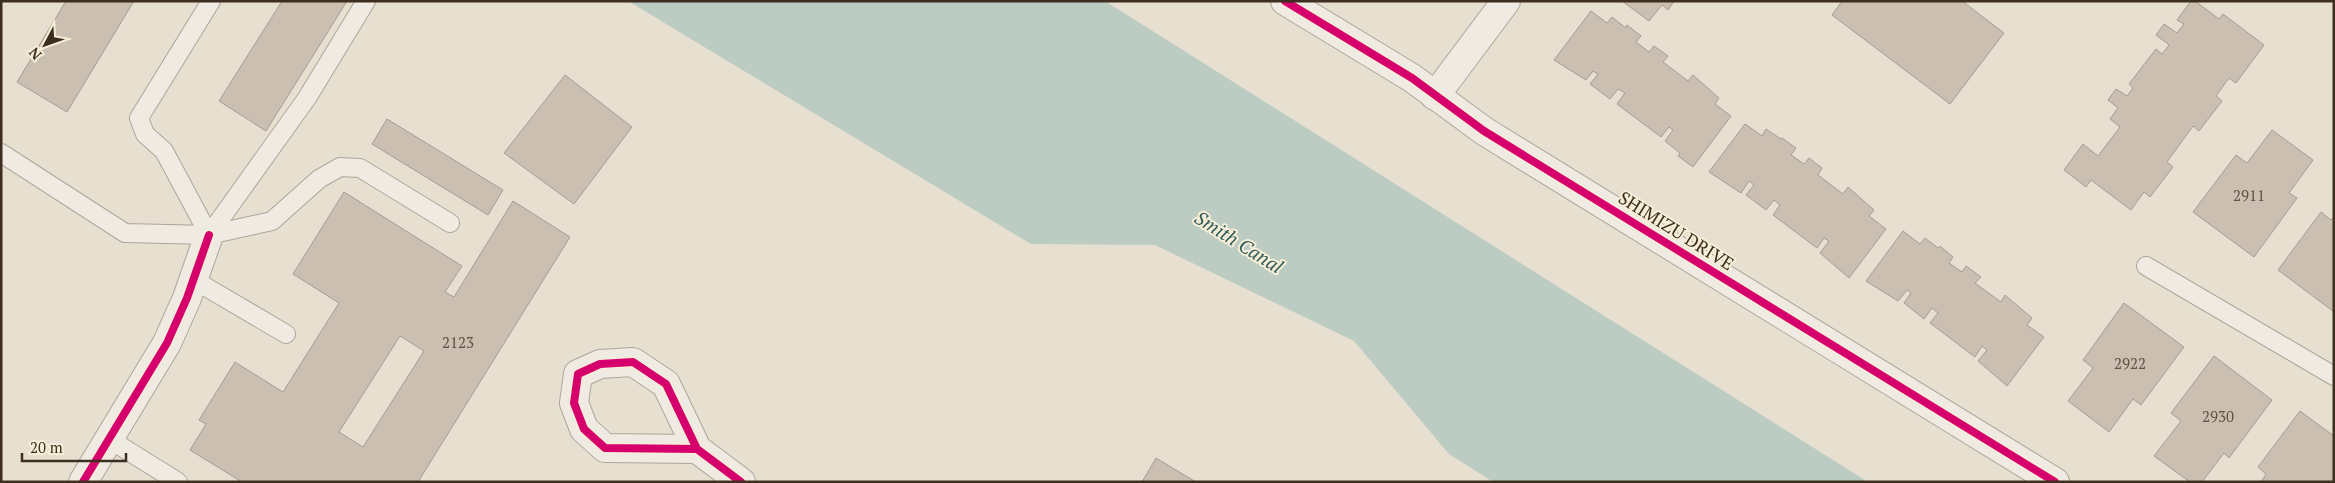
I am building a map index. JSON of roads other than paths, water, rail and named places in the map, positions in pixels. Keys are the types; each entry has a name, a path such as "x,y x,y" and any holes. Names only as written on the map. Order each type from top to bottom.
{"street":[{"name":"SHIMIZU DRIVE","path":"1285,1 1412,78 1484,131 2055,482"},
{"path":"1436,96 1506,1"},
{"path":"83,482 167,343 194,280 209,235"},
{"path":"697,449 605,448 584,429 574,403 578,374 600,364 633,362 666,384 697,449 740,482"}],"lane":[{"path":"209,235 164,151 145,134 138,118 211,1"},
{"path":"209,235 307,98 366,1"},
{"path":"1,153 125,233 209,235 272,221 319,180 340,167 360,168 450,223"},
{"path":"2146,266 2334,376"},
{"path":"194,280 286,334"},
{"path":"108,439 178,482"}],"water":[{"name":"Smith Canal","path":"628,1 1105,1 1868,482 1493,482 1449,454 1354,341 1155,245 1031,244"}]}
